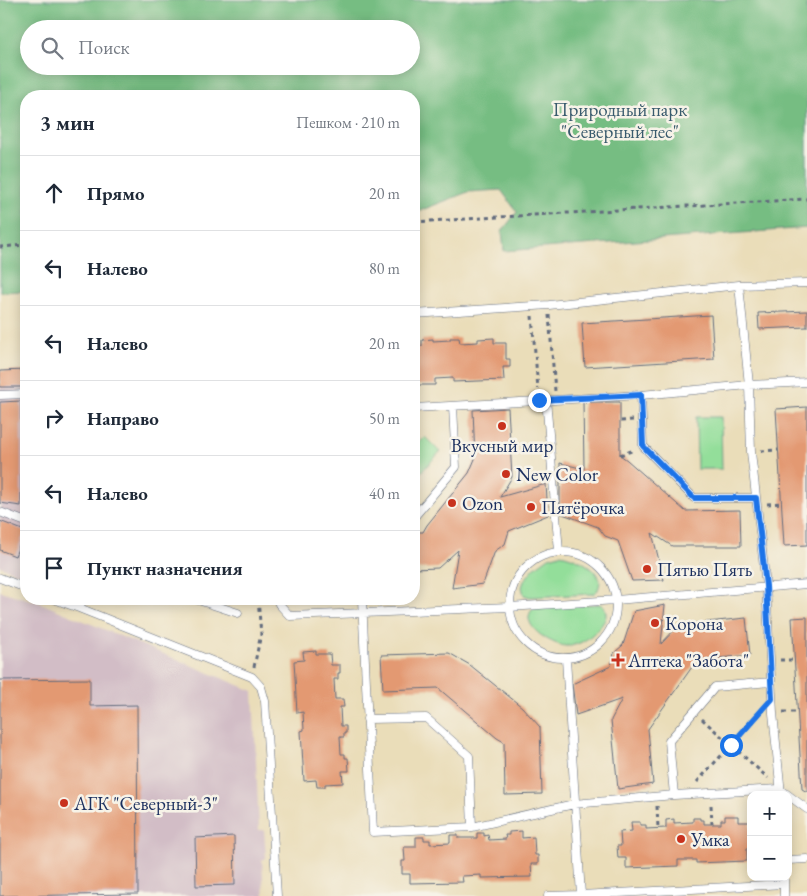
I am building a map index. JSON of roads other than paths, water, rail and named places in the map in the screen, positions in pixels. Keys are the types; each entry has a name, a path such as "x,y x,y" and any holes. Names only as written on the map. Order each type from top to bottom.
{"lane":[{"path":"420,314 549,305 739,285 807,283"},
{"path":"739,285 749,385 751,452 766,586 772,699 780,791"},
{"path":"420,408 641,395 749,385 807,382"},
{"path":"0,394 20,394"},
{"path":"641,395 643,446 694,498 756,498"},
{"path":"542,400 559,551"},
{"path":"420,509 456,467 453,406"},
{"path":"0,512 20,520"},
{"path":"559,551 575,553 591,559 603,570 612,584 616,600 615,617 609,633 598,646 583,655 566,659 549,657 533,650 520,639 512,624 509,607 511,590 518,576 528,563 543,555 559,551"},
{"path":"0,578 20,586"},
{"path":"280,605 290,616 509,607 807,584"},
{"path":"71,605 252,677 261,687 265,701 277,896"},
{"path":"213,605 238,613"},
{"path":"362,605 373,832 472,827 574,804 674,795 747,792"},
{"path":"566,659 580,895"},
{"path":"674,795 669,741 715,687 771,682"},
{"path":"368,719 426,718 469,756 472,827"},
{"path":"792,798 807,809"},
{"path":"792,860 807,860"},
{"path":"548,896 770,881"},
{"path":"784,881 784,896"}],"place":[{"name":"Вкусный мир","path":"502,426"},
{"name":"New Color","path":"506,474"},
{"name":"Ozon","path":"452,503"},
{"name":"Пятёрочка","path":"531,507"},
{"name":"Пятью Пять","path":"647,569"},
{"name":"Корона","path":"655,623"},
{"name":"Аптека \"Забота\"","path":"618,660"},
{"name":"АГК \"Северный-3\"","path":"64,803"},
{"name":"Умка","path":"681,839"}],"park label":[{"name":"Природный парк \"Северный лес\"","path":"620,120"}]}
